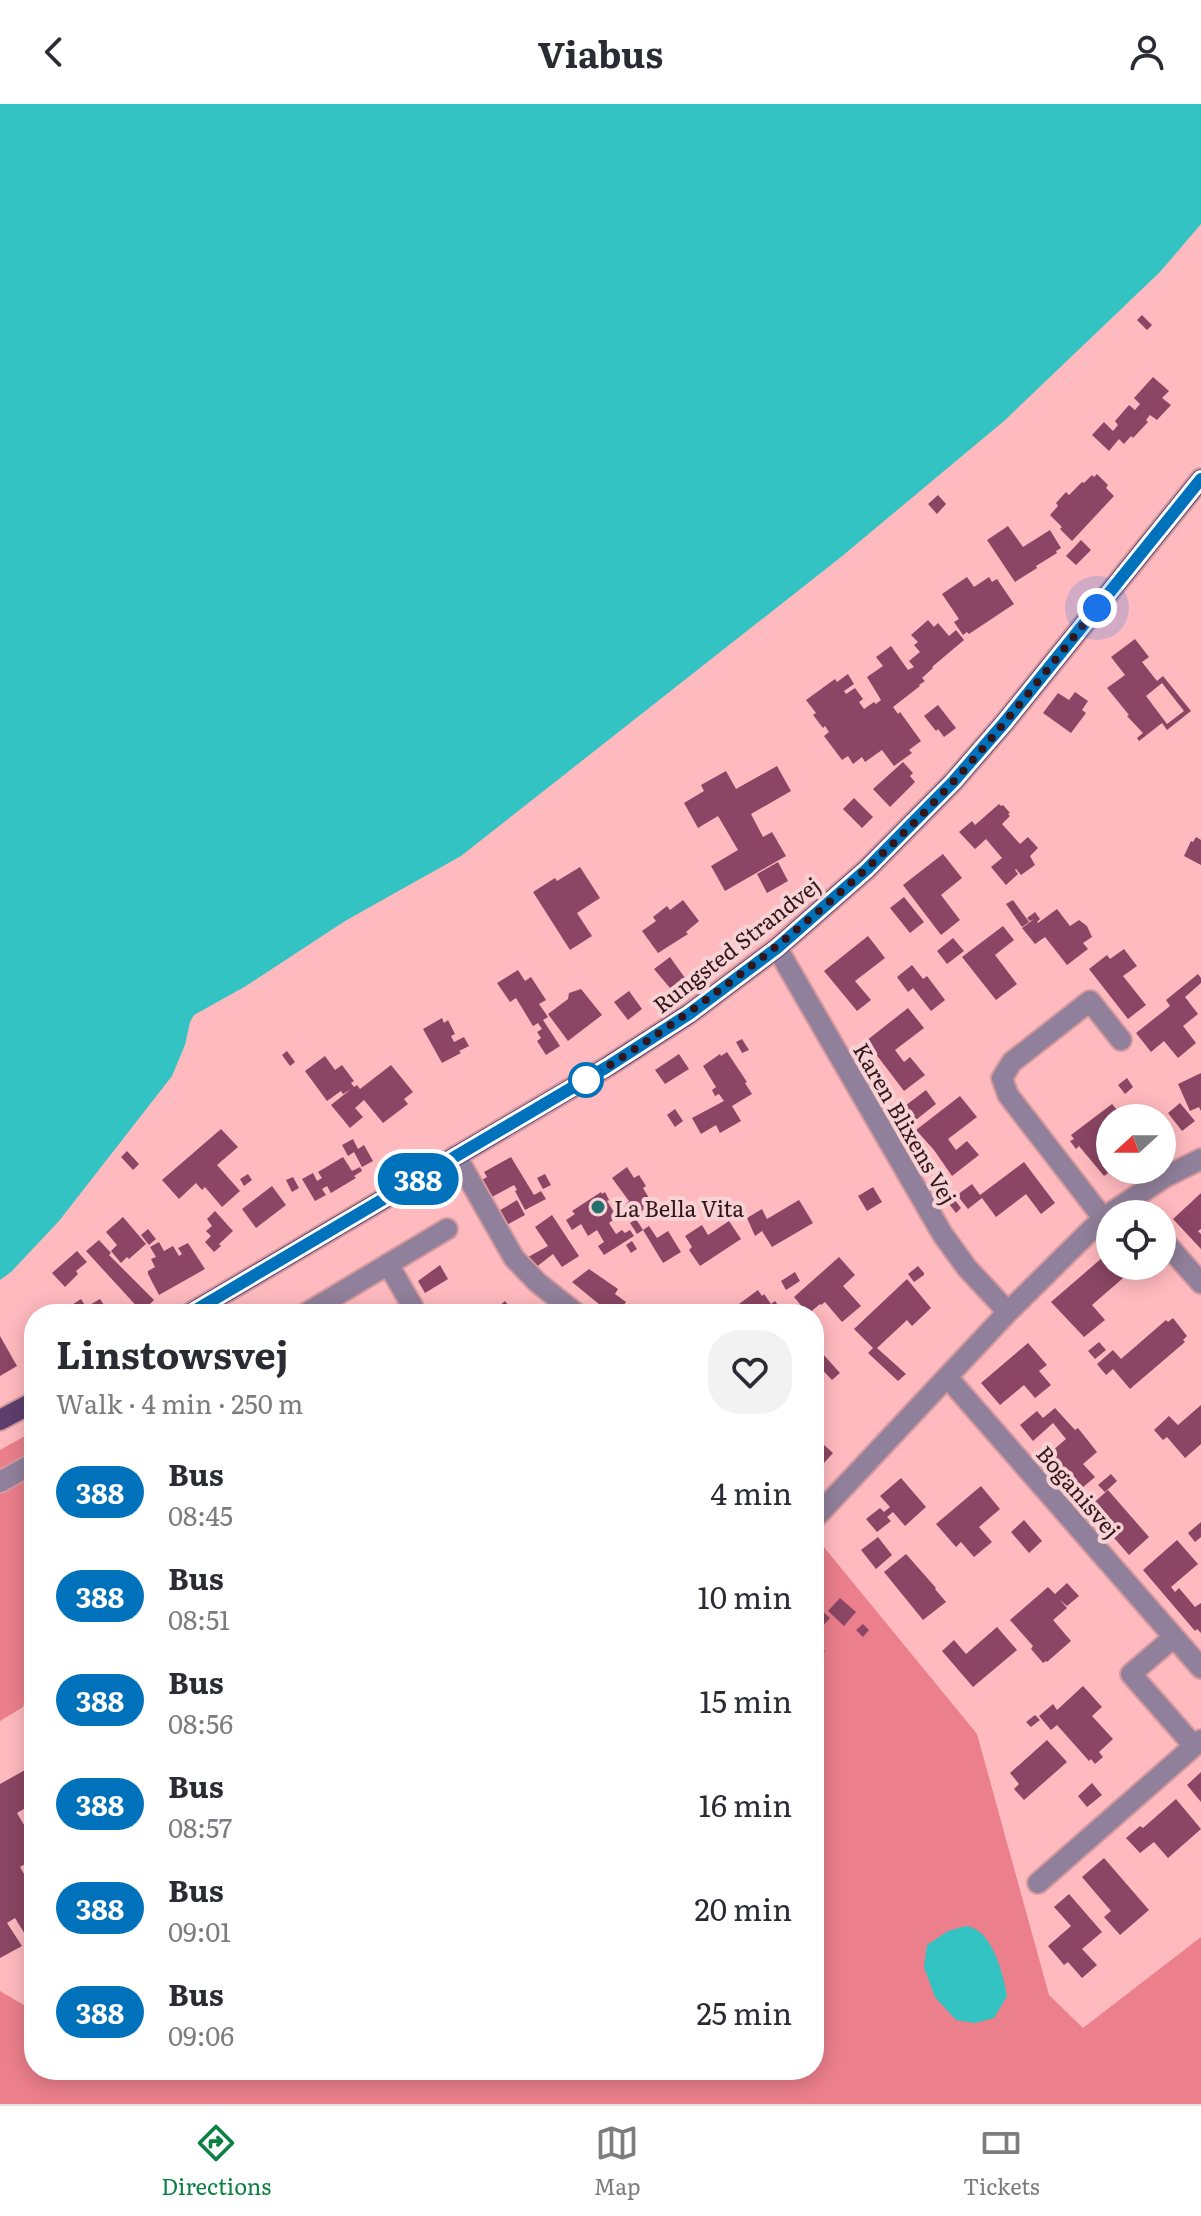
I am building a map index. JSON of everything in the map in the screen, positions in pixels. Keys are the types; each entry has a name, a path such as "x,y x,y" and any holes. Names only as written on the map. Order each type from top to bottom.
{"main road":[{"name":"Rungsted Strandvej","path":"206,1304 607,1067 689,1014 777,948 867,869 953,782 1201,479"},
{"path":"0,1420 24,1407"}],"street":[{"name":"Karen Blixens Vej","path":"777,948 943,1235 967,1268 1008,1312"},
{"path":"1096,1209 1008,1095 1002,1078 1012,1062 1090,1001 1121,1040"},
{"path":"456,1156 514,1258 564,1304"},
{"path":"1141,1200 1165,1177 1201,1159"},
{"path":"824,1508 1008,1312 1096,1225"},
{"path":"322,1304 447,1229"},
{"path":"1176,1255 1201,1283"},
{"path":"388,1264 407,1304"},
{"name":"Boganisvej","path":"948,1378 1201,1668"},
{"path":"0,1482 24,1469"},
{"path":"1038,1883 1197,1743 1131,1674 1174,1637"}],"shaded area":[{"path":"24,1437 24,1461 0,1474 0,1450"},
{"path":"24,1478 24,1703 23,1707 0,1721 0,1491"},
{"path":"824,1547 977,1734 1049,1995 1083,2028 1201,1937 1201,2104 0,2104 0,1991 24,2005 24,2080 824,2080"}],"water":[{"path":"0,104 1201,104 1201,224 1160,272 1004,421 841,557 461,856 345,921 246,986 194,1015 172,1076 59,1221 0,1280"},
{"path":"966,1926 975,1929 989,1943 1003,1976 1007,1996 994,2018 975,2023 956,2020 935,1997 924,1967 927,1945 948,1931"}],"building":[{"path":"1142,315 1152,325 1147,330 1137,320"},
{"path":"1153,377 1169,391 1162,398 1171,405 1157,420 1150,415 1146,420 1148,422 1133,438 1131,436 1124,444 1119,439 1109,451 1092,435 1104,422 1113,431 1118,425 1115,421 1129,405 1135,410 1140,404 1134,398"},
{"path":"1097,474 1114,496 1072,541 1050,515 1066,492 1069,495 1082,482"},
{"path":"938,495 946,504 937,514 928,504"},
{"path":"1008,526 1023,547 1050,530 1061,548 1015,582 987,540"},
{"path":"1081,540 1091,550 1076,565 1066,556"},
{"path":"967,577 974,587 989,577 992,582 997,579 1014,604 963,635 954,622 959,619 942,594"},
{"path":"928,620 934,627 938,623 949,636 956,630 964,640 932,667 922,678 925,681 920,686 893,707 921,741 909,750 912,753 894,766 882,750 865,762 862,757 853,764 848,756 842,760 824,736 829,732 813,715 816,713 806,700 835,679 837,682 848,674 854,684 844,691 846,694 855,688 863,699 859,702 864,709 874,702 876,704 881,700 867,677 883,666 876,657 891,646 908,670 914,667 909,661 920,652 914,645 918,642 911,635"},
{"path":"1135,639 1149,657 1142,662 1157,681 1163,676 1191,711 1167,730 1162,723 1139,741 1137,738 1143,733 1107,688 1125,675 1111,657","holes":["1162,683 1184,711 1167,724 1146,696"]},
{"path":"1075,692 1088,701 1082,710 1086,713 1071,733 1043,713 1058,693 1069,700"},
{"path":"938,705 956,728 944,737 924,716"},
{"path":"903,762 913,773 910,776 915,782 890,807 873,789"},
{"path":"777,766 791,791 751,814 763,837 772,832 786,856 725,891 711,866 738,850 718,816 698,828 684,803 704,791 701,785 726,771 736,789"},
{"path":"854,798 873,817 862,828 843,809"},
{"path":"999,804 1010,813 1002,824 1020,844 1028,837 1038,848 1030,856 1035,865 1021,875 1016,869 1018,874 1006,885 991,867 1002,858 986,839 975,849 959,832 972,821 975,825"},
{"path":"1196,837 1201,840 1201,865 1184,856"},
{"path":"943,854 962,878 941,895 960,920 941,935 903,885"},
{"path":"778,862 788,881 767,893 757,874"},
{"path":"580,867 600,898 577,913 592,936 570,950 533,892"},
{"path":"904,897 924,922 910,933 890,908"},
{"path":"683,900 699,921 686,932 688,934 658,953 642,931 656,921 653,917 667,906 670,910"},
{"path":"1013,900 1029,922 1022,927 1006,904"},
{"path":"1057,909 1070,926 1079,920 1087,926 1092,937 1083,943 1088,949 1067,965 1045,937 1035,944 1022,928 1034,919 1030,921 1027,918 1035,912 1040,919 1038,923"},
{"path":"1003,926 1014,940 995,955 1017,984 996,1000 962,957"},
{"path":"868,936 885,958 855,981 871,1000 857,1011 824,971"},
{"path":"953,938 964,951 947,964 937,951"},
{"path":"1124,949 1137,966 1123,976 1146,1005 1128,1019 1089,969 1107,955 1110,959"},
{"path":"670,957 685,978 670,988 654,969"},
{"path":"912,965 923,979 927,976 945,1000 931,1011 913,988 908,992 897,977"},
{"path":"518,970 525,981 531,977 546,1000 539,1004 548,1017 543,1020 560,1046 546,1055 537,1041 541,1038 537,1032 542,1029 538,1023 533,1026 516,998 510,1002 497,983"},
{"path":"1198,974 1201,983 1185,997 1198,1014 1183,1026 1196,1043 1178,1058 1164,1041 1151,1052 1136,1033 1170,1006 1166,1000"},
{"path":"581,989 602,1015 568,1041 548,1014 568,999 569,993"},
{"path":"629,991 642,1009 628,1020 614,1002"},
{"path":"908,1008 924,1028 895,1050 904,1062 910,1057 925,1075 904,1091 866,1041"},
{"path":"442,1018 444,1023 448,1020 455,1034 451,1036 454,1042 464,1037 469,1046 442,1063 423,1029"},
{"path":"742,1039 749,1050 742,1053 736,1042"},
{"path":"287,1051 295,1062 290,1066 282,1055"},
{"path":"727,1052 752,1094 732,1106 741,1121 720,1133 716,1125 701,1134 692,1118 724,1101 719,1094 715,1096 712,1090 716,1087 703,1066"},
{"path":"679,1054 689,1069 665,1084 655,1070"},
{"path":"325,1056 335,1070 342,1065 354,1081 351,1083 354,1087 357,1085 360,1089 391,1065 413,1092 404,1099 408,1104 383,1123 364,1100 355,1108 363,1117 350,1128 331,1105 351,1089 343,1094 341,1091 327,1101 305,1071"},
{"path":"1201,1073 1201,1111 1199,1107 1190,1111 1178,1084"},
{"path":"1127,1078 1133,1087 1125,1094 1118,1085"},
{"path":"926,1090 936,1104 912,1123 901,1109"},
{"path":"960,1096 977,1117 948,1139 956,1150 967,1141 979,1155 952,1176 916,1130"},
{"path":"1180,1103 1195,1121 1182,1131 1176,1123 1176,1106"},
{"path":"675,1109 683,1121 675,1127 667,1115"},
{"path":"1096,1116 1096,1166 1079,1146 1076,1149 1070,1141 1074,1139 1071,1135"},
{"path":"221,1129 238,1147 217,1165 240,1191 222,1207 205,1187 202,1190 196,1183 179,1199 162,1180"},
{"path":"353,1139 358,1149 364,1145 373,1161 362,1167 354,1152 348,1156 342,1145"},
{"path":"127,1151 139,1164 133,1170 121,1157"},
{"path":"343,1157 352,1171 360,1167 362,1171 331,1193 327,1186 322,1189 326,1195 315,1201 302,1179 313,1173 317,1181 322,1178 318,1172"},
{"path":"511,1157 534,1195 541,1191 546,1199 525,1210 514,1185 490,1198 480,1181 487,1177 484,1172"},
{"path":"1024,1162 1055,1203 1041,1214 1026,1194 996,1217 982,1198 968,1209 957,1195 972,1184 980,1195"},
{"path":"627,1167 634,1178 639,1175 652,1203 634,1217 625,1219 621,1213 628,1208 626,1204 629,1201 612,1178"},
{"path":"248,1174 252,1180 244,1186 240,1179"},
{"path":"545,1174 551,1185 543,1189 537,1178"},
{"path":"293,1177 299,1188 292,1192 286,1180"},
{"path":"272,1186 286,1205 256,1228 242,1209"},
{"path":"873,1187 882,1202 867,1211 858,1196"},
{"path":"605,1192 617,1217 609,1223 616,1234 630,1230 634,1236 604,1255 598,1246 604,1242 597,1230 588,1236 581,1224 572,1230 566,1220 575,1214 572,1211"},
{"path":"1201,1193 1201,1229 1198,1231 1201,1234 1201,1249 1176,1222 1176,1216"},
{"path":"954,1199 961,1208 956,1213 949,1204"},
{"path":"517,1200 525,1215 505,1226 497,1212"},
{"path":"799,1200 813,1223 772,1247 762,1231 755,1236 747,1218 762,1209 767,1219"},
{"path":"215,1211 233,1231 214,1252 205,1242 211,1236 206,1231 212,1226 207,1219"},
{"path":"552,1215 579,1256 562,1267 553,1254 535,1268 528,1257 548,1246 535,1227"},
{"path":"123,1217 146,1244 121,1263 111,1251 117,1245 106,1232"},
{"path":"636,1219 643,1230 637,1234 630,1223"},
{"path":"729,1221 741,1239 700,1266 689,1250 692,1247 685,1236 702,1225 708,1235"},
{"path":"649,1226 657,1238 668,1231 681,1252 663,1263 643,1230"},
{"path":"148,1229 156,1239 149,1245 141,1235"},
{"path":"99,1240 111,1253 109,1255 154,1300 150,1304 135,1304 86,1251"},
{"path":"632,1241 637,1249 631,1253 626,1245"},
{"path":"159,1242 164,1251 173,1246 179,1256 182,1254 178,1248 188,1243 205,1269 159,1295 148,1271 155,1267 151,1259 156,1257 150,1247"},
{"path":"77,1251 87,1262 65,1287 52,1273"},
{"path":"839,1257 855,1275 843,1286 861,1306 842,1322 825,1302 800,1304 794,1297"},
{"path":"1096,1263 1096,1280 1121,1280 1092,1305 1105,1320 1084,1337 1051,1302"},
{"path":"440,1265 448,1279 425,1293 418,1281"},
{"path":"918,1266 924,1275 914,1282 908,1274"},
{"path":"589,1269 618,1289 615,1294 626,1302 599,1304 572,1282"},
{"path":"795,1272 800,1281 786,1290 781,1281"},
{"path":"907,1279 931,1308 912,1326 907,1320 877,1348 906,1374 898,1381 868,1353 873,1348 854,1329"},
{"path":"758,1290 771,1304 739,1304"},
{"path":"1173,1318 1187,1336 1183,1340 1185,1342 1130,1389 1113,1369 1106,1375 1097,1364 1113,1350 1121,1359 1166,1320 1168,1322"},
{"path":"0,1336 17,1366 0,1376"},
{"path":"1099,1342 1106,1350 1095,1359 1088,1351"},
{"path":"1028,1343 1047,1365 1039,1371 1051,1385 1035,1398 1024,1385 1000,1405 981,1383"},
{"path":"824,1355 840,1373 832,1380 824,1372"},
{"path":"1201,1405 1201,1444 1185,1458 1167,1437 1163,1440 1154,1430 1169,1416 1178,1425"},
{"path":"1055,1408 1075,1430 1078,1428 1097,1452 1083,1464 1095,1477 1076,1493 1045,1457 1066,1439 1053,1423 1033,1441 1020,1425 1037,1411 1043,1418"},
{"path":"824,1445 833,1453 824,1463"},
{"path":"1111,1474 1117,1481 1105,1492 1098,1485"},
{"path":"901,1478 926,1507 905,1526 893,1512 887,1517 891,1521 877,1532 866,1519 880,1508 884,1512 890,1507 880,1496"},
{"path":"981,1486 1000,1509 979,1527 992,1542 974,1557 961,1542 956,1547 936,1524"},
{"path":"1108,1490 1149,1537 1129,1555 1088,1508"},
{"path":"1024,1520 1042,1541 1029,1553 1011,1532"},
{"path":"1201,1522 1201,1537 1195,1542 1188,1533"},
{"path":"878,1537 892,1555 876,1569 861,1550"},
{"path":"1177,1540 1198,1564 1171,1587 1175,1592 1179,1588 1195,1607 1201,1603 1201,1633 1197,1629 1195,1631 1143,1570"},
{"path":"906,1554 946,1602 923,1620 884,1572"},
{"path":"1067,1583 1079,1596 1067,1606 1060,1600 1067,1608 1053,1620 1071,1641 1043,1663 1031,1649 1033,1646 1010,1620 1048,1587 1055,1594"},
{"path":"840,1598 856,1612 844,1626 828,1611"},
{"path":"863,1624 869,1630 863,1637 856,1630"},
{"path":"997,1627 1017,1650 973,1687 942,1651 954,1640 966,1654"},
{"path":"1083,1686 1102,1707 1092,1716 1113,1739 1099,1752 1103,1757 1095,1764 1057,1725 1051,1730 1039,1716 1053,1704 1057,1710"},
{"path":"1035,1715 1040,1720 1031,1727 1026,1722"},
{"path":"1047,1740 1067,1762 1024,1800 1014,1789 1019,1784 1010,1773"},
{"path":"24,1771 24,1809 17,1813 24,1825 24,1865 20,1867 24,1874 24,1933 15,1918 7,1923 22,1946 0,1958 0,1784"},
{"path":"1201,1772 1201,1802 1187,1785"},
{"path":"1092,1783 1102,1795 1087,1807 1078,1796"},
{"path":"1176,1799 1201,1829 1168,1858 1154,1842 1140,1853 1126,1838 1140,1826 1143,1828"},
{"path":"1104,1858 1149,1910 1120,1935 1104,1917 1111,1911 1082,1877"},
{"path":"1069,1894 1102,1932 1082,1949 1097,1965 1082,1978 1068,1962 1064,1965 1048,1946 1071,1926 1054,1907"}],"bus line":[{"name":"388","path":"206,1304 607,1067 689,1014 777,948 867,869 953,782 1201,479"}],"place":[{"name":"La Bella Vita","path":"598,1207"}],"route":[{"path":"586,1080 689,1014 777,948 867,869 953,782 1097,608"}]}
